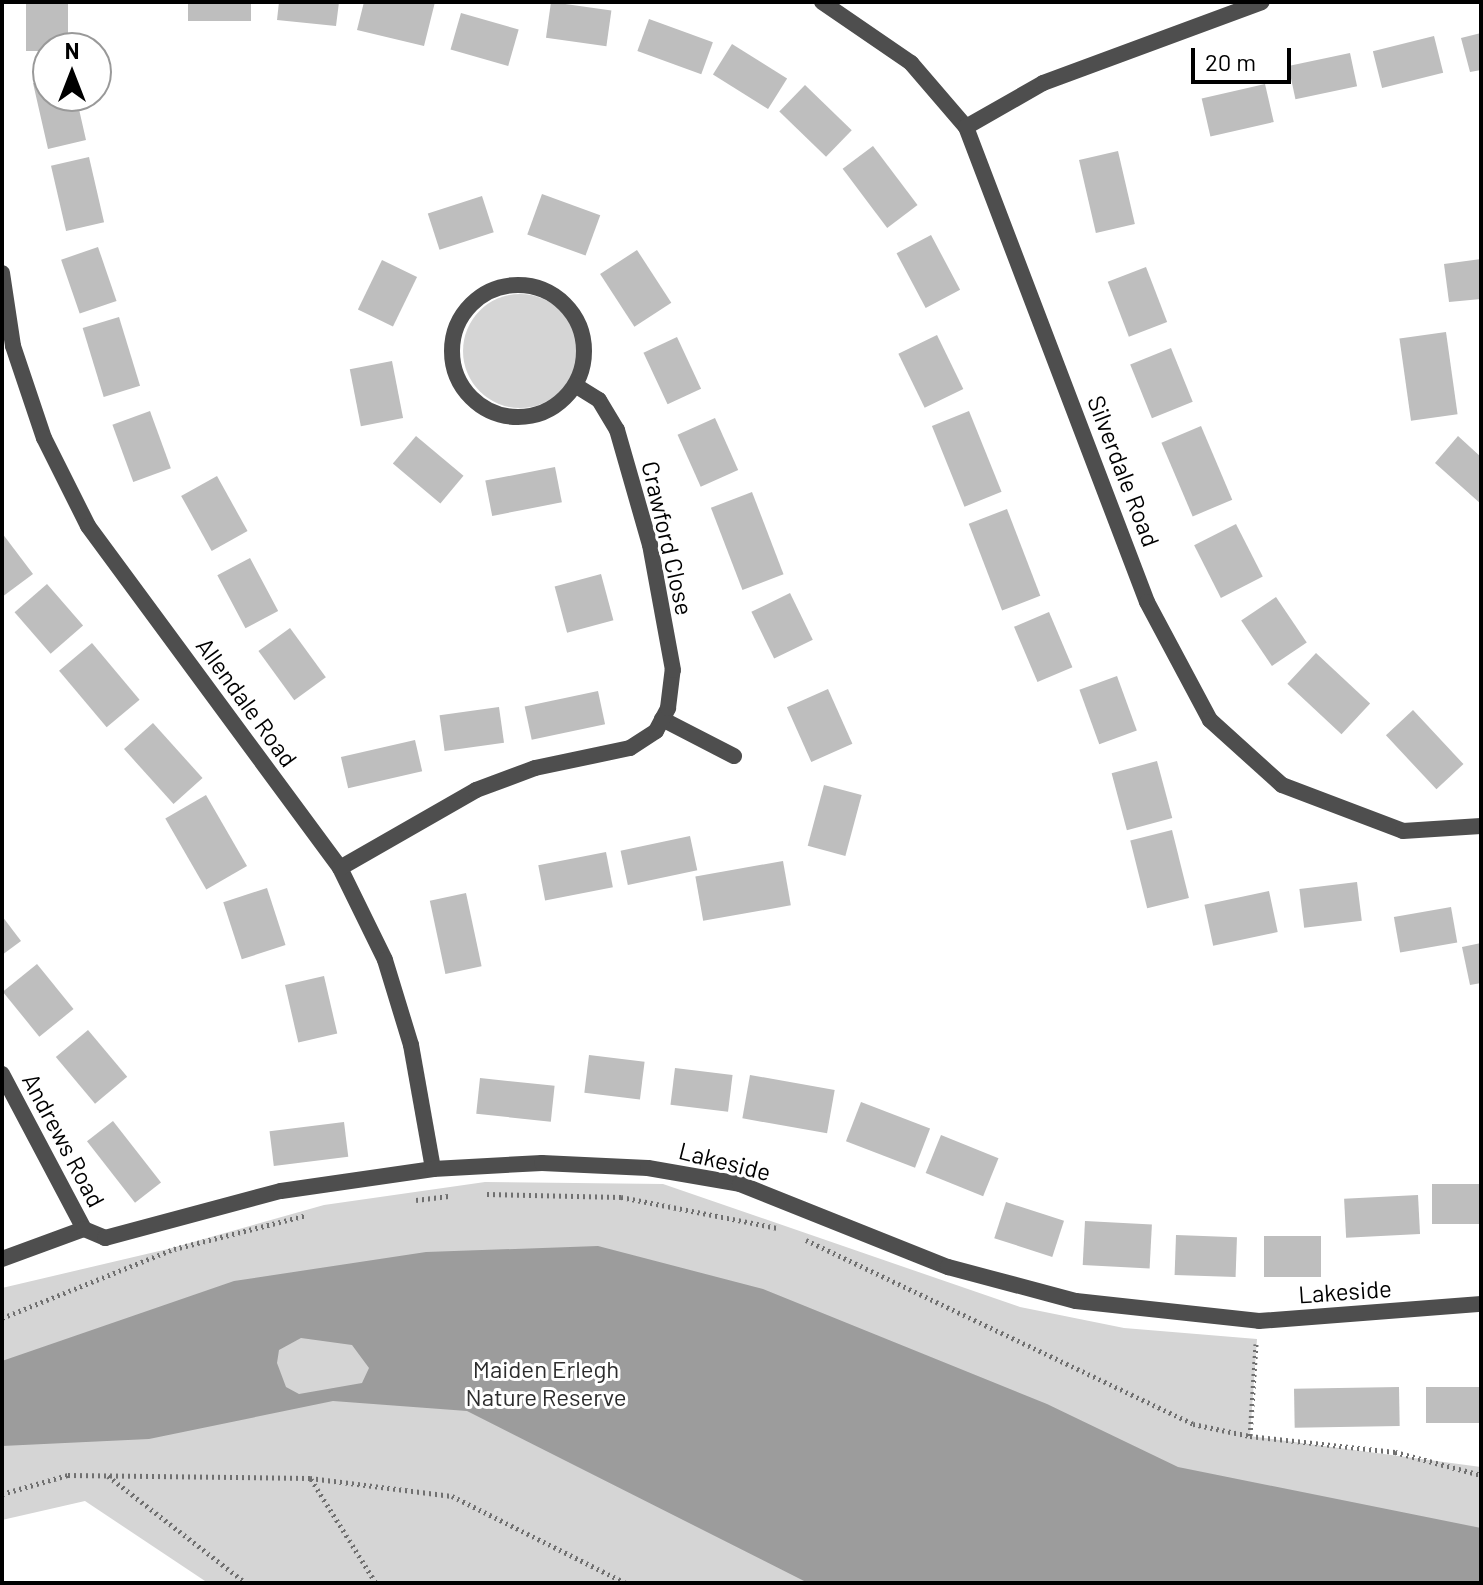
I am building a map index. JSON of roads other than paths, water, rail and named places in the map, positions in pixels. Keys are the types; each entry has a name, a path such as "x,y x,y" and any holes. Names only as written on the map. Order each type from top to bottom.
{"street":[{"name":"Silverdale Road","path":"822,2 911,63 966,127 1147,602 1210,720 1282,785 1403,831 1481,826"},
{"path":"966,127 1043,83 1262,2"},
{"name":"Allendale Road","path":"2,273 13,346 44,438 88,526 340,868 385,960 411,1045 433,1169"},
{"path":"530,286 550,293 578,324 584,344 575,385 542,413 498,415 462,387 452,355 458,322 471,303 499,289 530,286"},
{"name":"Crawford Close","path":"575,385 599,400 617,430 650,545 673,670 662,719"},
{"path":"340,868 476,790 535,768 630,748 656,731 662,719 734,756"},
{"name":"Andrews Road","path":"2,1074 84,1229"},
{"name":"Lakeside","path":"2,1259 84,1229 105,1238 281,1191 433,1169 542,1163 648,1168 740,1184 976,1274 1076,1301 1259,1321 1481,1304"}],"park label":[{"name":"Maiden Erlegh Nature Reserve","path":"546,1383"}]}
